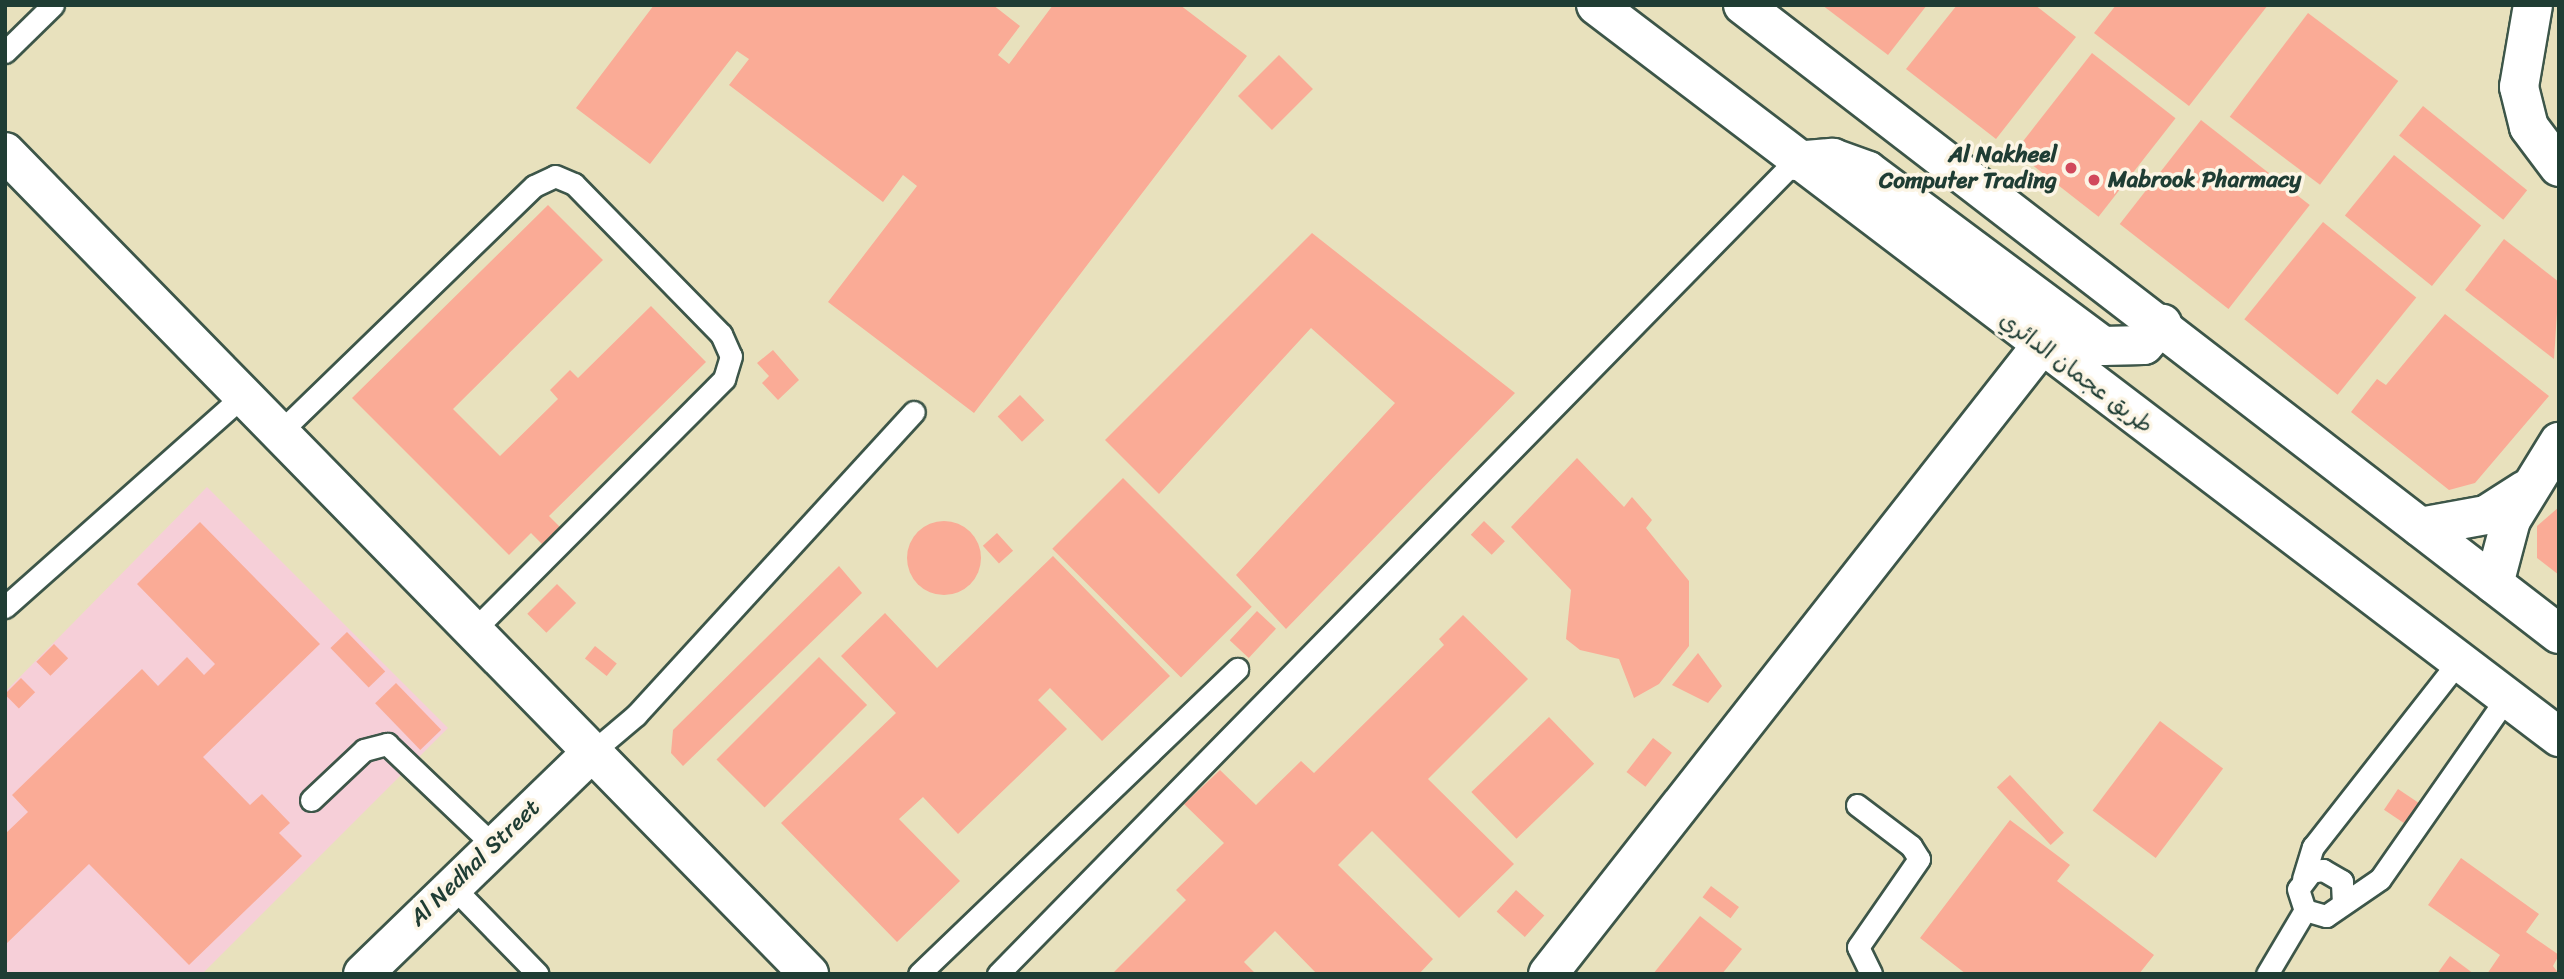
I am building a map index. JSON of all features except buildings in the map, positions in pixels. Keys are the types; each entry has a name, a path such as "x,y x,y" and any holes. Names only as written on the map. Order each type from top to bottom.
{"street":[{"name":"طريق عجمان الدائري","path":"1596,5 1795,161 2559,737"},
{"path":"1743,5 2162,324 2559,634"},
{"path":"2533,5 2519,87 2529,127 2559,167"},
{"path":"5,152 590,754 809,974"},
{"path":"1795,161 1833,158 1868,171 2103,346 2144,345 2162,324"},
{"path":"1548,974 2040,346"},
{"path":"2494,584 2525,490 2559,442"},
{"path":"2420,527 2486,515 2525,490"},
{"name":"Al Nedhal Street","path":"363,974 492,844 590,754"}],"lane":[{"path":"5,52 53,5"},
{"path":"998,974 1795,161"},
{"path":"279,433 544,180 555,176 574,184 692,304 729,344 724,379 473,631"},
{"path":"5,607 243,396"},
{"path":"590,754 636,715 914,412"},
{"path":"2267,974 2305,910 2298,890 2314,847 2459,661"},
{"path":"919,974 1237,669"},
{"path":"2305,910 2326,916 2390,868 2507,697"},
{"path":"311,800 364,750 387,744 492,844"},
{"path":"1857,805 1911,846 1919,859 1858,947 1871,974"},
{"path":"2303,879 2311,872 2333,873 2342,881 2343,903"},
{"path":"451,886 538,974"}],"shaded area":[{"path":"207,487 448,728 202,974 5,974 5,692"}],"place":[{"name":"Al Nakheel Computer Trading","path":"2071,168"},
{"name":"Mabrook Pharmacy","path":"2094,180"}]}
